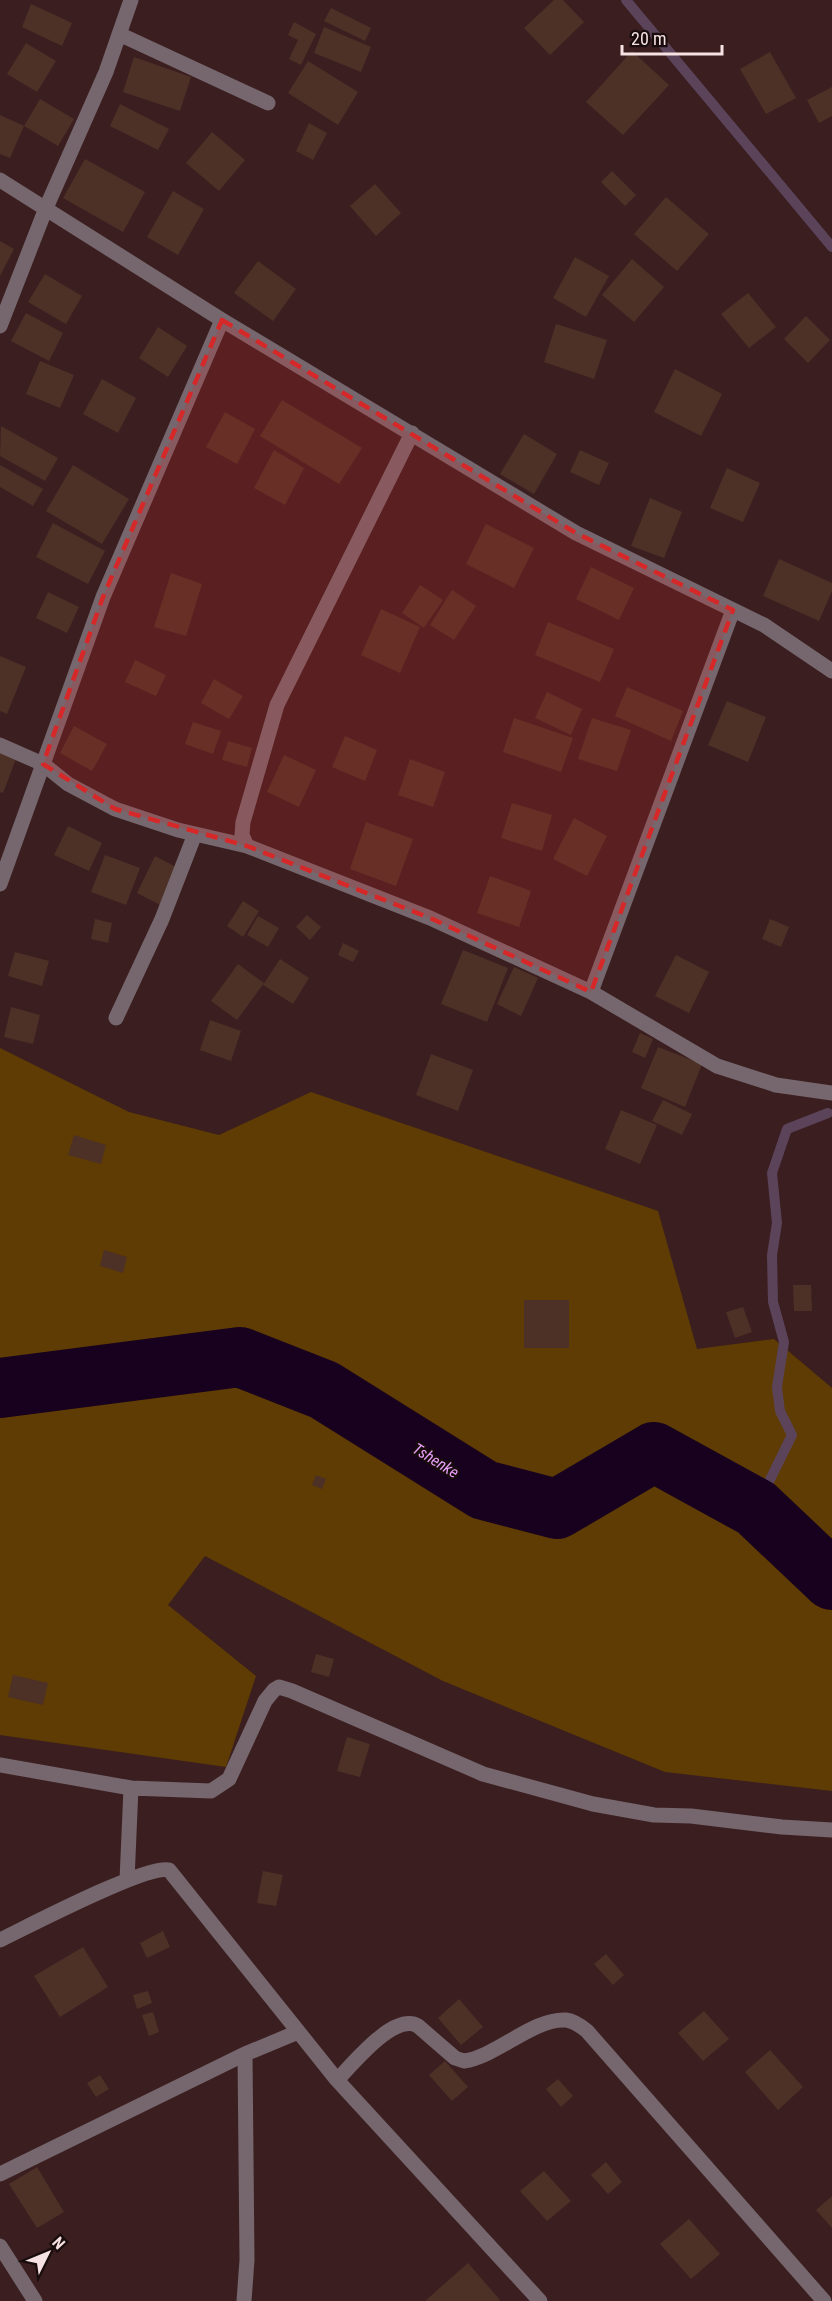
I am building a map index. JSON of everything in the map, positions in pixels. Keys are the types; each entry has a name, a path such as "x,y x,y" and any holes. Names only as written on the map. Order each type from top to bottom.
{"street":[{"path":"0,326 46,208 106,72 131,0"},
{"path":"119,34 268,103"},
{"path":"0,180 222,320 576,532 764,625 832,671"},
{"path":"0,884 104,597 222,320"},
{"path":"248,846 242,835 243,822 277,705 412,433"},
{"path":"591,992 733,610"},
{"path":"0,745 43,764 68,784 115,809 195,834 248,846 430,918 591,992 717,1066 776,1085 832,1094"},
{"path":"116,1018 162,919 195,834"},
{"path":"0,1765 131,1788 211,1791 229,1779 265,1701 279,1687 292,1690 483,1774 593,1804 654,1815 691,1816 782,1827 832,1830"},
{"path":"127,1880 131,1788"},
{"path":"0,1940 127,1880 163,1868 169,1870 337,2080 540,2301"},
{"path":"337,2080 378,2039 402,2023 413,2023 418,2026 455,2058 464,2061 551,2021 568,2020 577,2024 587,2031 824,2301"},
{"path":"0,2174 245,2054 298,2032"},
{"path":"244,2301 247,2260 245,2054"},
{"path":"0,2246 35,2301"}],"highlighted area":[{"path":"222,320 576,533 733,610 591,992 430,918 247,846 115,809 43,764 103,597"}],"shaded area":[{"path":"0,1048 129,1112 219,1135 311,1092 658,1211 697,1349 774,1339 832,1388 832,1791 665,1772 443,1681 205,1556 168,1605 256,1676 226,1767 0,1735"}],"building":[{"path":"554,0 563,0 584,22 550,55 524,28"},
{"path":"31,4 72,23 62,46 22,27"},
{"path":"331,8 371,28 365,41 324,21"},
{"path":"294,22 316,34 301,65 289,59 298,40 288,35"},
{"path":"324,27 371,47 361,72 314,53"},
{"path":"26,43 56,61 37,92 7,74"},
{"path":"632,51 669,85 623,135 586,102"},
{"path":"770,52 796,98 766,114 740,69"},
{"path":"134,57 191,77 180,111 123,92"},
{"path":"308,61 358,92 338,125 288,93"},
{"path":"832,87 832,116 819,123 807,100"},
{"path":"40,99 74,119 58,146 24,126"},
{"path":"120,104 169,129 158,150 110,126"},
{"path":"0,115 24,126 10,158 0,154"},
{"path":"309,123 327,133 313,160 296,151"},
{"path":"212,132 245,160 219,191 186,163"},
{"path":"85,159 145,192 123,232 63,198"},
{"path":"612,171 636,195 625,206 601,182"},
{"path":"375,184 401,213 376,236 350,206"},
{"path":"173,191 204,209 178,255 147,237"},
{"path":"666,197 709,234 677,271 634,234"},
{"path":"0,241 14,249 0,276"},
{"path":"575,257 609,276 586,317 553,298"},
{"path":"632,259 664,287 634,322 602,295"},
{"path":"258,261 296,289 273,321 234,293"},
{"path":"45,274 82,296 66,324 28,302"},
{"path":"748,293 776,327 749,348 721,314"},
{"path":"26,313 63,333 49,361 11,341"},
{"path":"806,316 830,340 808,363 784,339"},
{"path":"556,324 607,340 594,379 544,362"},
{"path":"158,327 187,346 168,377 139,358"},
{"path":"40,361 74,375 60,408 26,394"},
{"path":"675,369 722,394 701,436 654,412"},
{"path":"102,379 136,398 118,433 83,414"},
{"path":"282,400 362,448 339,484 260,436"},
{"path":"225,412 255,429 237,464 206,447"},
{"path":"1,426 58,458 45,481 0,456"},
{"path":"524,434 557,454 534,494 500,474"},
{"path":"274,450 304,468 285,505 254,488"},
{"path":"580,450 609,463 599,485 570,472"},
{"path":"0,465 43,489 33,506 0,487"},
{"path":"73,465 129,499 102,544 46,511"},
{"path":"727,468 760,483 743,522 710,508"},
{"path":"650,498 682,512 664,558 631,546"},
{"path":"53,523 105,551 88,584 36,557"},
{"path":"486,524 534,548 514,588 466,564"},
{"path":"779,559 832,583 832,591 819,621 763,596"},
{"path":"591,567 634,588 619,620 576,599"},
{"path":"171,573 202,584 186,636 154,627"},
{"path":"420,585 443,600 424,628 402,613"},
{"path":"452,590 476,606 454,640 430,625"},
{"path":"48,592 79,607 67,633 36,618"},
{"path":"381,609 420,627 400,673 361,655"},
{"path":"548,622 614,649 600,682 535,655"},
{"path":"0,656 26,667 7,714 0,711"},
{"path":"135,660 166,675 156,696 125,682"},
{"path":"214,679 243,696 229,719 201,703"},
{"path":"627,687 683,711 671,741 615,716"},
{"path":"547,692 582,709 571,735 535,718"},
{"path":"727,701 766,717 748,762 708,745"},
{"path":"514,718 573,738 561,772 503,752"},
{"path":"592,718 631,730 617,771 578,759"},
{"path":"193,722 221,731 213,754 185,744"},
{"path":"74,726 107,744 92,771 60,753"},
{"path":"345,736 377,750 365,781 332,767"},
{"path":"228,741 252,748 247,767 222,760"},
{"path":"0,752 16,759 3,793 0,792"},
{"path":"284,755 316,770 299,807 267,792"},
{"path":"410,759 445,772 433,807 398,795"},
{"path":"512,803 552,815 542,851 501,838"},
{"path":"574,818 607,836 587,876 553,859"},
{"path":"366,822 413,839 396,886 350,869"},
{"path":"68,826 102,843 89,871 54,855"},
{"path":"105,855 140,868 126,905 91,892"},
{"path":"155,856 180,869 162,906 137,893"},
{"path":"490,876 531,891 519,927 477,913"},
{"path":"243,901 259,911 243,937 227,926"},
{"path":"307,915 321,927 310,940 296,927"},
{"path":"258,916 279,928 268,947 247,935"},
{"path":"95,919 112,923 108,943 91,939"},
{"path":"770,919 789,927 781,947 762,939"},
{"path":"343,943 359,951 353,962 338,955"},
{"path":"463,950 508,968 487,1022 441,1004"},
{"path":"15,952 49,961 42,986 8,976"},
{"path":"676,955 709,972 689,1013 655,996"},
{"path":"280,959 309,978 293,1004 263,985"},
{"path":"238,964 264,983 237,1020 211,1001"},
{"path":"514,967 538,978 521,1016 497,1004"},
{"path":"11,1007 40,1015 33,1044 4,1037"},
{"path":"210,1020 241,1031 231,1061 200,1050"},
{"path":"640,1033 653,1039 645,1058 632,1052"},
{"path":"658,1047 702,1064 685,1107 641,1088"},
{"path":"431,1054 473,1070 458,1111 416,1095"},
{"path":"663,1100 692,1114 682,1135 652,1121"},
{"path":"621,1110 657,1125 640,1164 605,1149"},
{"path":"74,1135 106,1145 101,1164 68,1155"},
{"path":"104,1250 127,1257 123,1273 100,1266"},
{"path":"793,1285 811,1285 812,1311 794,1311"},
{"path":"524,1300 569,1300 569,1348 524,1348"},
{"path":"743,1307 752,1332 735,1338 726,1312"},
{"path":"316,1475 326,1479 322,1489 312,1485"},
{"path":"316,1654 334,1659 329,1677 311,1672"},
{"path":"13,1675 48,1683 43,1705 8,1697"},
{"path":"347,1737 370,1744 360,1777 337,1771"},
{"path":"263,1871 283,1875 276,1906 257,1903"},
{"path":"163,1931 170,1947 147,1958 140,1943"},
{"path":"83,1947 108,1987 60,2017 34,1976"},
{"path":"606,1954 624,1975 613,1985 594,1964"},
{"path":"148,1991 152,2003 137,2009 133,1995"},
{"path":"459,1999 483,2027 461,2045 438,2018"},
{"path":"704,2011 729,2039 703,2061 678,2033"},
{"path":"153,2012 159,2032 149,2036 142,2015"},
{"path":"770,2050 803,2087 778,2110 745,2072"},
{"path":"445,2061 468,2087 452,2101 429,2075"},
{"path":"100,2075 109,2089 96,2097 87,2083"},
{"path":"558,2079 573,2096 561,2107 546,2089"},
{"path":"606,2162 622,2182 608,2194 591,2175"},
{"path":"37,2167 64,2212 37,2228 9,2184"},
{"path":"544,2171 571,2201 547,2221 520,2191"},
{"path":"832,2196 832,2228 816,2210"},
{"path":"689,2219 720,2254 691,2279 660,2244"},
{"path":"468,2263 499,2301 425,2301"}],"waterway":[{"path":"626,0 832,247"},
{"path":"756,1508 792,1435 780,1411 777,1387 784,1342 773,1302 772,1255 777,1223 772,1173 787,1129 828,1113"},
{"name":"Tshenke","path":"0,1388 240,1357 324,1390 484,1490 557,1509 654,1452 756,1508 832,1580"}]}
